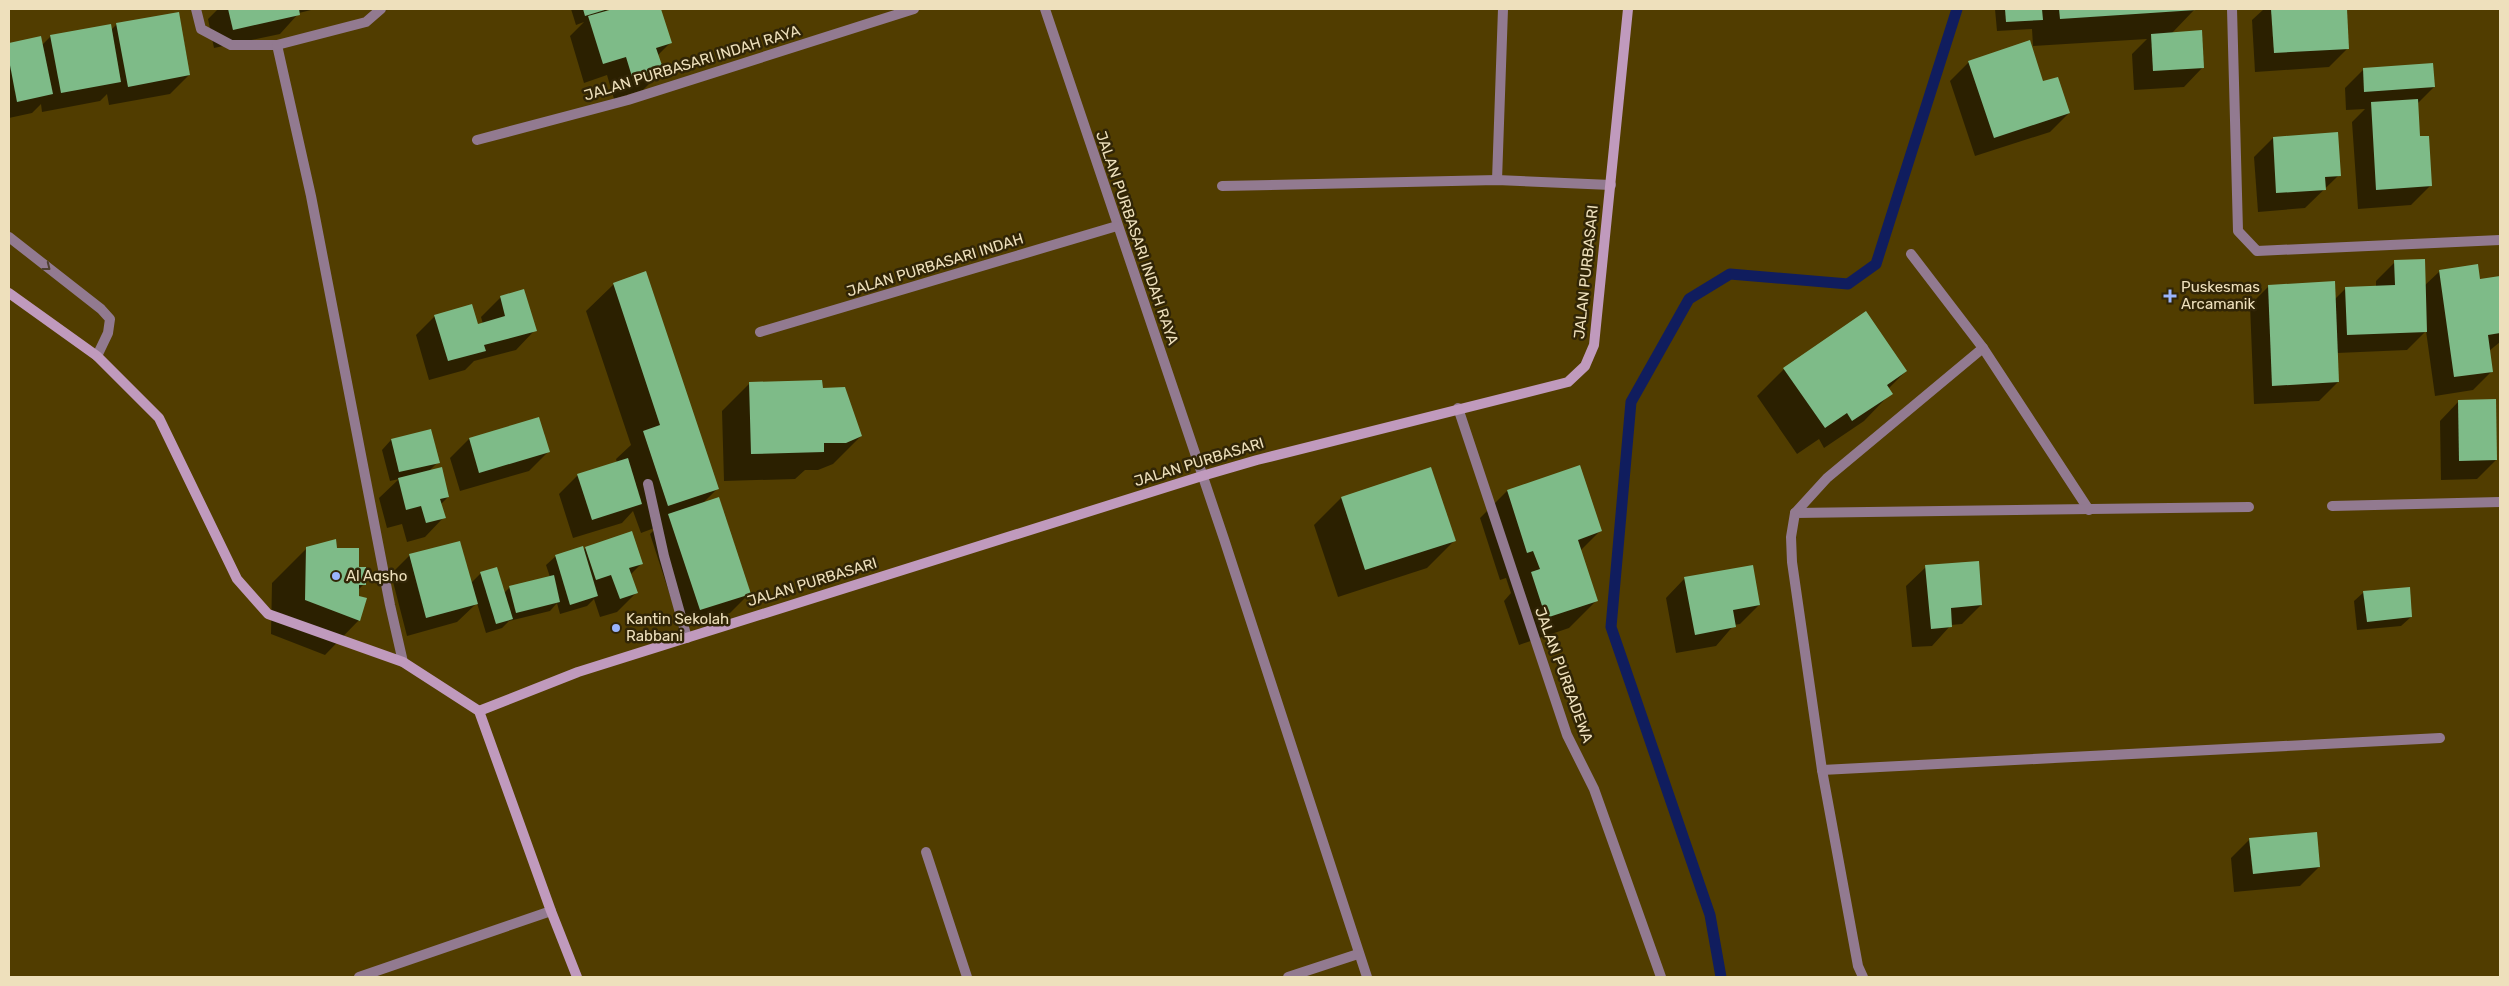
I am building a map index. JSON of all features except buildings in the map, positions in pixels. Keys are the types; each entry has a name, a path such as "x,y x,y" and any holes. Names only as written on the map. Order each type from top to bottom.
{"street":[{"path":"196,9 201,29 231,45 277,45 366,22 381,9"},
{"name":"JALAN PURBASARI INDAH RAYA","path":"477,140 628,100 914,9"},
{"name":"JALAN PURBASARI INDAH RAYA","path":"1045,9 1202,476 1366,977"},
{"path":"1497,180 1503,9"},
{"name":"JALAN PURBASARI","path":"479,711 578,672 1202,476 1458,408 1568,382 1585,366 1594,345 1628,9"},
{"path":"2232,9 2238,231 2257,251 2500,240"},
{"path":"277,45 311,196 386,586 403,662"},
{"path":"1222,186 1497,180 1610,185"},
{"name":"JALAN PURBASARI INDAH","path":"760,332 1117,226"},
{"path":"9,237 101,309 110,319 108,333 97,356"},
{"path":"1911,254 1983,348 2090,510"},
{"path":"9,293 97,356 159,418 237,579 268,614 403,662 479,711 551,912 577,977"},
{"path":"1862,977 1858,966 1822,770 1792,562 1791,537 1795,513 1827,478 1983,348"},
{"name":"JALAN PURBADEWA","path":"1458,408 1567,735 1594,788 1660,977"},
{"path":"648,484 664,556 687,638"},
{"path":"2332,506 2500,502"},
{"path":"1795,513 2090,510 2248,506"},
{"path":"1822,770 2440,738"},
{"path":"926,852 967,977"},
{"path":"359,977 551,912"},
{"path":"1288,977 1358,954"}],"waterway":[{"path":"1721,977 1710,915 1611,627 1631,402 1689,299 1730,274 1848,284 1876,264 1957,9"}],"place":[{"name":"Puskesmas Arcamanik","path":"2170,296"},
{"name":"Al Aqsho","path":"336,576"},
{"name":"Kantin Sekolah Rabbani","path":"616,628"}]}
